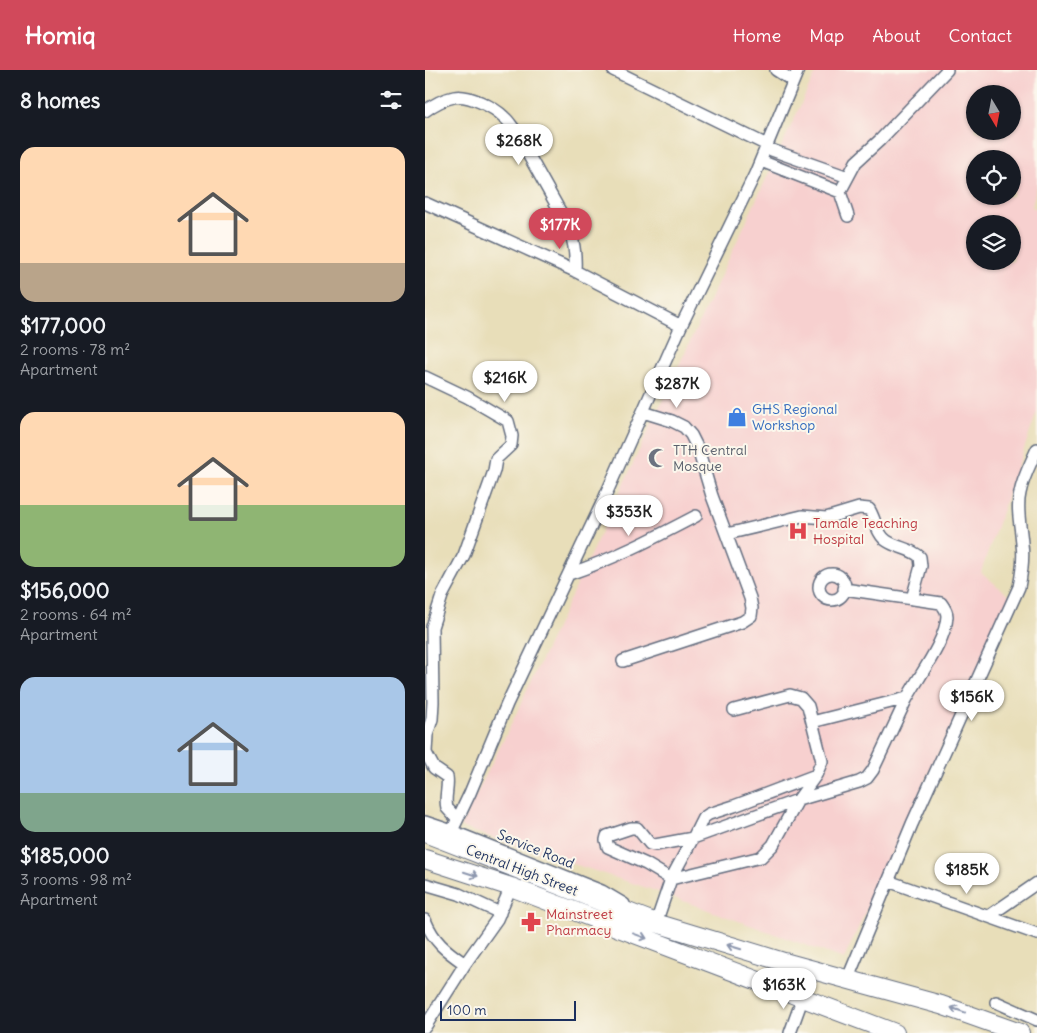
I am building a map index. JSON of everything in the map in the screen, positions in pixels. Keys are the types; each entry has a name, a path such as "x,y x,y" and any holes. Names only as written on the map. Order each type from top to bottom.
{"highway":[{"name":"Central High Street","path":"425,833 452,837 656,923 784,962 941,1005 1020,1033"},
{"name":"Central High Street","path":"425,859 511,887 895,1033"}],"street":[{"path":"613,70 766,147 848,177"},
{"path":"425,822 452,837 457,819 470,793 507,704 569,574 681,326 761,161 795,75 776,70"},
{"path":"848,216 840,192 856,162 880,140 947,70"},
{"path":"425,111 434,104 455,96 475,100 491,107 505,117 515,129 566,222 575,248 575,271"},
{"path":"761,161 840,192"},
{"path":"425,204 575,271 681,326"},
{"path":"425,377 503,416 508,421 512,436 511,444 496,459 494,471 464,555 442,596 432,627 433,702 432,718 427,734 425,752 434,768 447,777 449,784 446,791 447,808 457,819"},
{"path":"623,661 742,622 751,616 753,608 712,496 698,449 691,435 684,427 672,421 643,412"},
{"path":"848,978 888,881 1019,587 1023,545 1019,520 1019,494 1037,448"},
{"path":"1026,474 1037,478"},
{"path":"727,534 802,516 826,518 859,508 869,508 885,540 915,552 920,557 921,566 912,599"},
{"path":"569,574 637,548 696,516"},
{"path":"734,710 791,695 801,698 808,706 822,761 816,775 799,800 773,845 761,858 671,879 646,864 608,847 607,836 631,828 637,828 650,844 655,845 693,838 799,800 867,778 907,698 937,648 947,615 941,603 844,589"},
{"path":"812,722 907,698"},
{"path":"656,923 671,879 703,818 709,814 816,775"},
{"path":"646,864 655,845"},
{"path":"888,881 1037,934"},
{"path":"989,916 1037,883"},
{"path":"425,884 459,894 501,913"},
{"path":"425,1027 465,964 501,913 511,887"},
{"path":"425,920 434,939 444,949 465,964"},
{"path":"790,1033 803,997"},
{"path":"996,1002 1037,1020"}],"shaded area":[{"name":"Tamale Teaching Hospital","path":"817,70 1037,70 1037,183 1032,207 1037,209 1037,412 981,572 1016,602 940,749 844,959 647,888 460,827 507,733"}],"place":[{"name":"GHS Regional Workshop","path":"737,417"},
{"name":"TTH Central Mosque","path":"658,458"},
{"name":"Tamale Teaching Hospital","path":"798,531"},
{"name":"Mainstreet Pharmacy","path":"531,922"}]}
